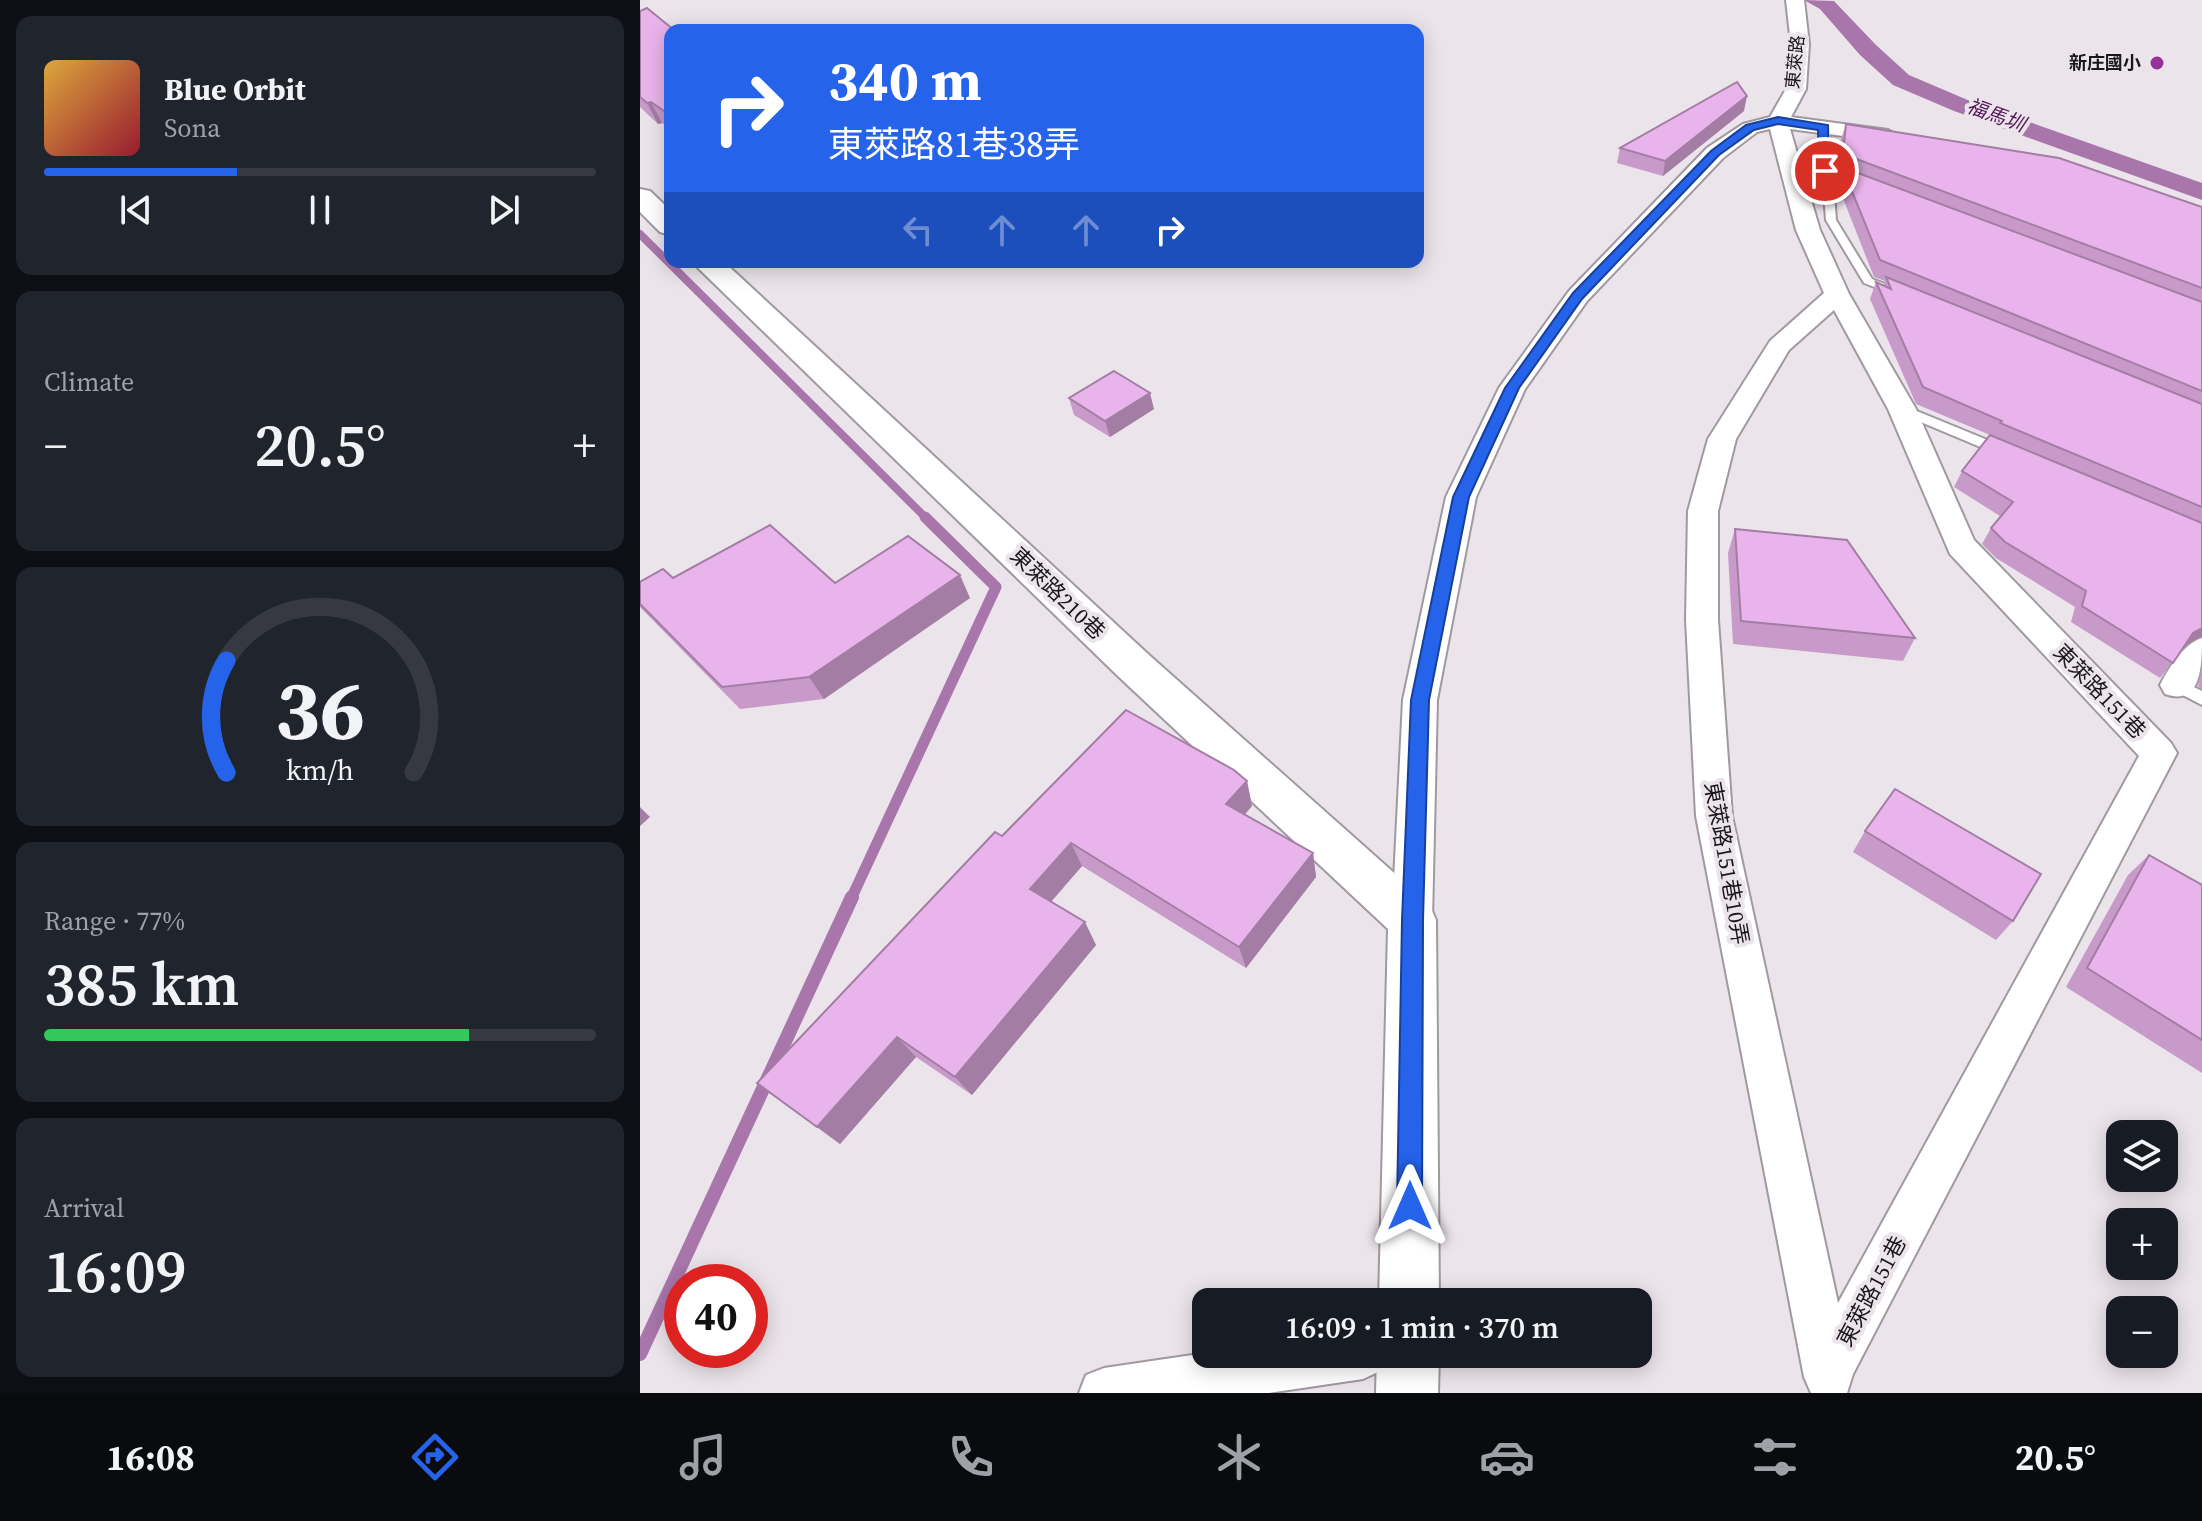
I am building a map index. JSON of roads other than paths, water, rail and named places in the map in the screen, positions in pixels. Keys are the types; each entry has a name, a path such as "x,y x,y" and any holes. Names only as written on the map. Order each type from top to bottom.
{"street":[{"path":"1771,0 1796,4"},
{"name":"東萊路","path":"1778,121 1796,89 1800,44 1796,4"},
{"path":"1409,1288 1412,920 1420,700 1461,497 1512,388 1578,296 1715,153 1750,128 1778,121 1915,140"},
{"name":"東萊路151巷","path":"1778,121 1808,230 1837,294 1902,409 1961,546 2159,753 1830,1382"},
{"path":"640,197 664,220"},
{"name":"東萊路210巷","path":"713,268 1134,666 1412,920"},
{"name":"東萊路151巷10弄","path":"1830,1382 1714,816 1702,620 1703,511 1722,439 1779,346 1837,294"},
{"path":"2189,692 2202,651"},
{"path":"1104,1393 1270,1368"},
{"path":"1407,1393 1408,1368"}],"lane":[{"path":"1824,127 1831,220 1868,281 1912,299"},
{"path":"1825,171 1839,176"},
{"path":"1902,409 2016,457"}],"waterway":[{"name":"福馬圳","path":"1814,0 1827,5 1868,50 1901,80 1962,106 2202,192"},
{"path":"640,234 664,258"},
{"path":"674,268 927,519"},
{"path":"851,899 996,587 925,517"},
{"path":"640,1354 852,897"}],"place":[{"name":"新庄國小","path":"2157,63"}]}
